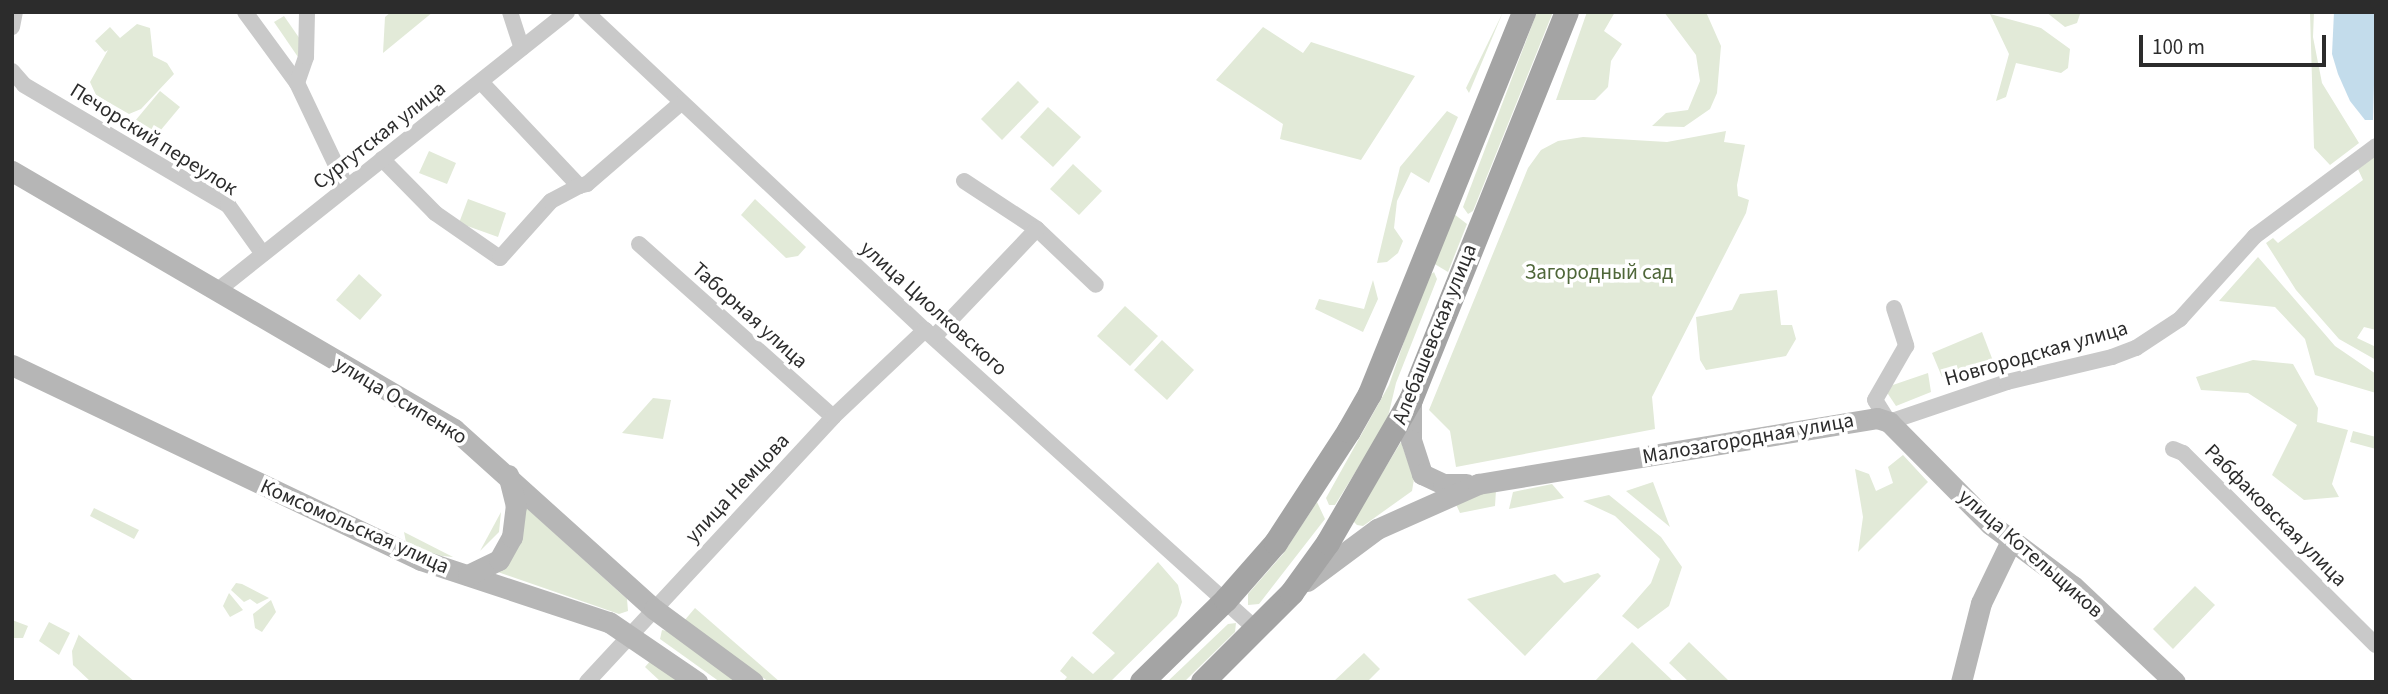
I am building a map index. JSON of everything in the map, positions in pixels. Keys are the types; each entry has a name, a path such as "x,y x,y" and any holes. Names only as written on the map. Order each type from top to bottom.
{"main road":[{"name":"Алебашевская улица","path":"1142,682 1226,600 1295,519 1349,431 1370,394 1409,291 1524,12"},
{"name":"Алебашевская улица","path":"1203,682 1258,631 1292,593 1334,516 1367,479 1411,400 1432,341 1567,12"},
{"path":"1475,135 1474,166 1458,206 1461,216 1476,214 1497,181"},
{"name":"улица Осипенко","path":"12,171 454,429 654,609 753,682"},
{"path":"1409,291 1429,269 1439,271 1441,280 1430,314 1432,341"},
{"name":"Комсомольская улица","path":"12,365 421,560 591,615 632,635 696,682"},
{"name":"Малозагородная улица","path":"1411,400 1411,440 1422,474 1443,484 1478,484 1867,417 1889,422"},
{"name":"улица Котельщиков","path":"1889,422 1990,524 2073,586 2175,682"},
{"path":"1349,431 1347,450 1322,498 1334,516 1363,538"},
{"path":"468,575 499,561 512,537 516,506 508,475"},
{"name":"Малозагородная улица","path":"1292,593 1363,538 1432,501 1478,484"},
{"path":"1961,682 1981,603 2012,539"}],"street":[{"path":"12,27 15,12"},
{"path":"245,12 297,83 346,186"},
{"path":"297,83 306,57 307,12"},
{"path":"510,12 522,48"},
{"name":"Сургутская улица","path":"218,290 567,12"},
{"name":"улица Циолковского","path":"586,12 930,334 1258,631"},
{"name":"Печорский переулок","path":"12,71 24,85 228,205 262,254"},
{"path":"481,82 579,186"},
{"path":"382,159 435,213 500,258 551,201 587,184 681,103"},
{"name":"Новгородская улица","path":"1889,422 1961,395 2112,357 2158,336 2180,319 2255,236 2376,146"},
{"path":"964,181 1037,229 1096,285"},
{"name":"улица Немцова","path":"587,682 833,417 930,334 1037,229"},
{"name":"Таборная улица","path":"639,244 833,417"},
{"name":"Малозагородная улица","path":"1889,422 1875,400 1906,346 1894,308"},
{"name":"Рабфаковская улица","path":"2173,449 2183,453 2376,645"}],"green space":[{"path":"391,12 433,12 383,53 385,17"},
{"path":"1503,12 1469,93 1466,88"},
{"path":"1537,12 1553,12 1473,211 1468,214 1463,207"},
{"path":"1587,12 1615,12 1604,31 1622,44 1611,61 1608,87 1595,100 1556,100"},
{"path":"1664,12 1706,12 1721,46 1717,93 1710,109 1684,127 1652,126 1666,113 1688,110 1700,81 1696,55"},
{"path":"2046,12 2080,14 2077,23 2065,27"},
{"path":"2310,12 2314,12 2313,37 2322,83 2359,143 2330,165 2314,148"},
{"path":"1990,14 2041,28 2070,49 2068,68 2061,73 2016,63 2006,97 1996,101 2009,54"},
{"path":"284,16 302,42 298,57 274,22"},
{"path":"137,24 150,28 153,56 167,63 174,74 141,109 129,114 96,95 90,82 108,50 105,52 95,41 110,27 120,38"},
{"path":"1263,27 1303,53 1311,42 1415,76 1361,160 1280,139 1283,124 1216,80"},
{"path":"1018,81 1039,102 1002,140 981,119"},
{"path":"160,91 180,107 150,143 130,127"},
{"path":"1048,107 1081,137 1053,167 1020,137"},
{"path":"1447,111 1458,117 1429,183 1411,172 1397,201 1394,228 1403,241 1398,253 1387,262 1377,263 1400,167"},
{"name":"Загородный сад","path":"1726,131 1724,142 1745,145 1737,185 1738,196 1749,200 1746,213 1652,397 1655,429 1456,467 1450,431 1429,410 1528,168 1541,150 1558,141 1583,137 1667,142"},
{"path":"429,151 456,163 447,184 419,173"},
{"path":"2376,155 2376,330 2364,327 2357,338 2376,347 2376,360 2339,339 2296,290 2266,243 2273,238 2278,243 2363,180 2357,167"},
{"path":"1073,164 1102,191 1079,215 1050,189"},
{"path":"468,199 506,213 498,237 459,223"},
{"path":"755,199 806,247 798,256 786,258 741,215"},
{"path":"1454,214 1467,224 1448,272 1433,263"},
{"path":"2258,257 2335,346 2376,374 2376,393 2315,375 2305,339 2275,307 2219,301"},
{"path":"1434,272 1437,279 1396,383 1387,421 1335,505 1329,505 1326,498 1389,385 1426,278"},
{"path":"359,274 382,295 360,320 336,300"},
{"path":"1373,280 1378,299 1363,332 1315,309 1319,299 1364,309"},
{"path":"1777,290 1781,325 1792,325 1796,339 1786,356 1706,370 1700,360 1696,317 1732,310 1740,294"},
{"path":"1125,306 1158,336 1130,366 1097,336"},
{"path":"1982,332 1993,361 1942,377 1932,353"},
{"path":"1162,340 1194,370 1167,400 1134,370"},
{"path":"2253,360 2293,364 2318,408 2317,422 2348,430 2332,484 2339,497 2304,500 2272,475 2297,425 2248,393 2201,390 2196,377"},
{"path":"1928,373 1931,392 1896,406 1884,388"},
{"path":"653,398 671,400 663,439 622,433"},
{"path":"2353,431 2376,437 2376,449 2350,442"},
{"path":"1401,442 1414,479 1412,491 1363,526 1357,525 1353,521"},
{"path":"1903,455 1928,482 1858,552 1863,517 1855,469 1869,474 1876,491 1893,483 1888,467"},
{"path":"1653,482 1670,527 1626,491"},
{"path":"1552,484 1564,498 1509,509 1513,492"},
{"path":"1496,490 1495,506 1460,513 1453,498"},
{"path":"1609,495 1661,537 1682,567 1669,606 1638,629 1622,616 1651,583 1660,559 1615,516 1583,501"},
{"path":"519,501 627,599 628,611 619,614 495,571"},
{"path":"1317,502 1325,519 1259,604 1248,605 1248,594 1283,554"},
{"path":"94,508 139,530 134,539 90,516"},
{"path":"501,512 499,532 480,551"},
{"path":"404,532 453,557 432,555 406,542"},
{"path":"1158,562 1178,585 1182,602 1177,616 1110,682 1063,682 1067,677 1060,671 1072,656 1093,674 1115,653 1092,633"},
{"path":"1598,573 1601,576 1525,656 1467,599 1555,574 1564,583"},
{"path":"236,583 269,598 257,604 250,599 244,602 231,590"},
{"path":"2195,586 2215,605 2173,649 2153,629"},
{"path":"229,593 243,610 230,617 223,606"},
{"path":"271,600 276,612 262,632 255,628 253,614"},
{"path":"695,608 780,682 769,682 684,621"},
{"path":"12,620 28,626 23,638 12,638"},
{"path":"49,622 70,633 59,655 39,641"},
{"path":"1236,623 1235,632 1184,682 1167,682 1228,624"},
{"path":"662,630 738,682 720,682 660,639"},
{"path":"79,634 135,682 91,682 73,665 72,651"},
{"path":"1632,642 1674,682 1594,682"},
{"path":"1689,642 1730,682 1689,682 1669,663"},
{"path":"1364,653 1380,669 1367,682 1333,682"},
{"path":"652,659 679,682 661,682 645,667"}],"water":[{"path":"2334,12 2376,12 2373,120 2365,120 2350,101 2338,74 2332,54"}]}
